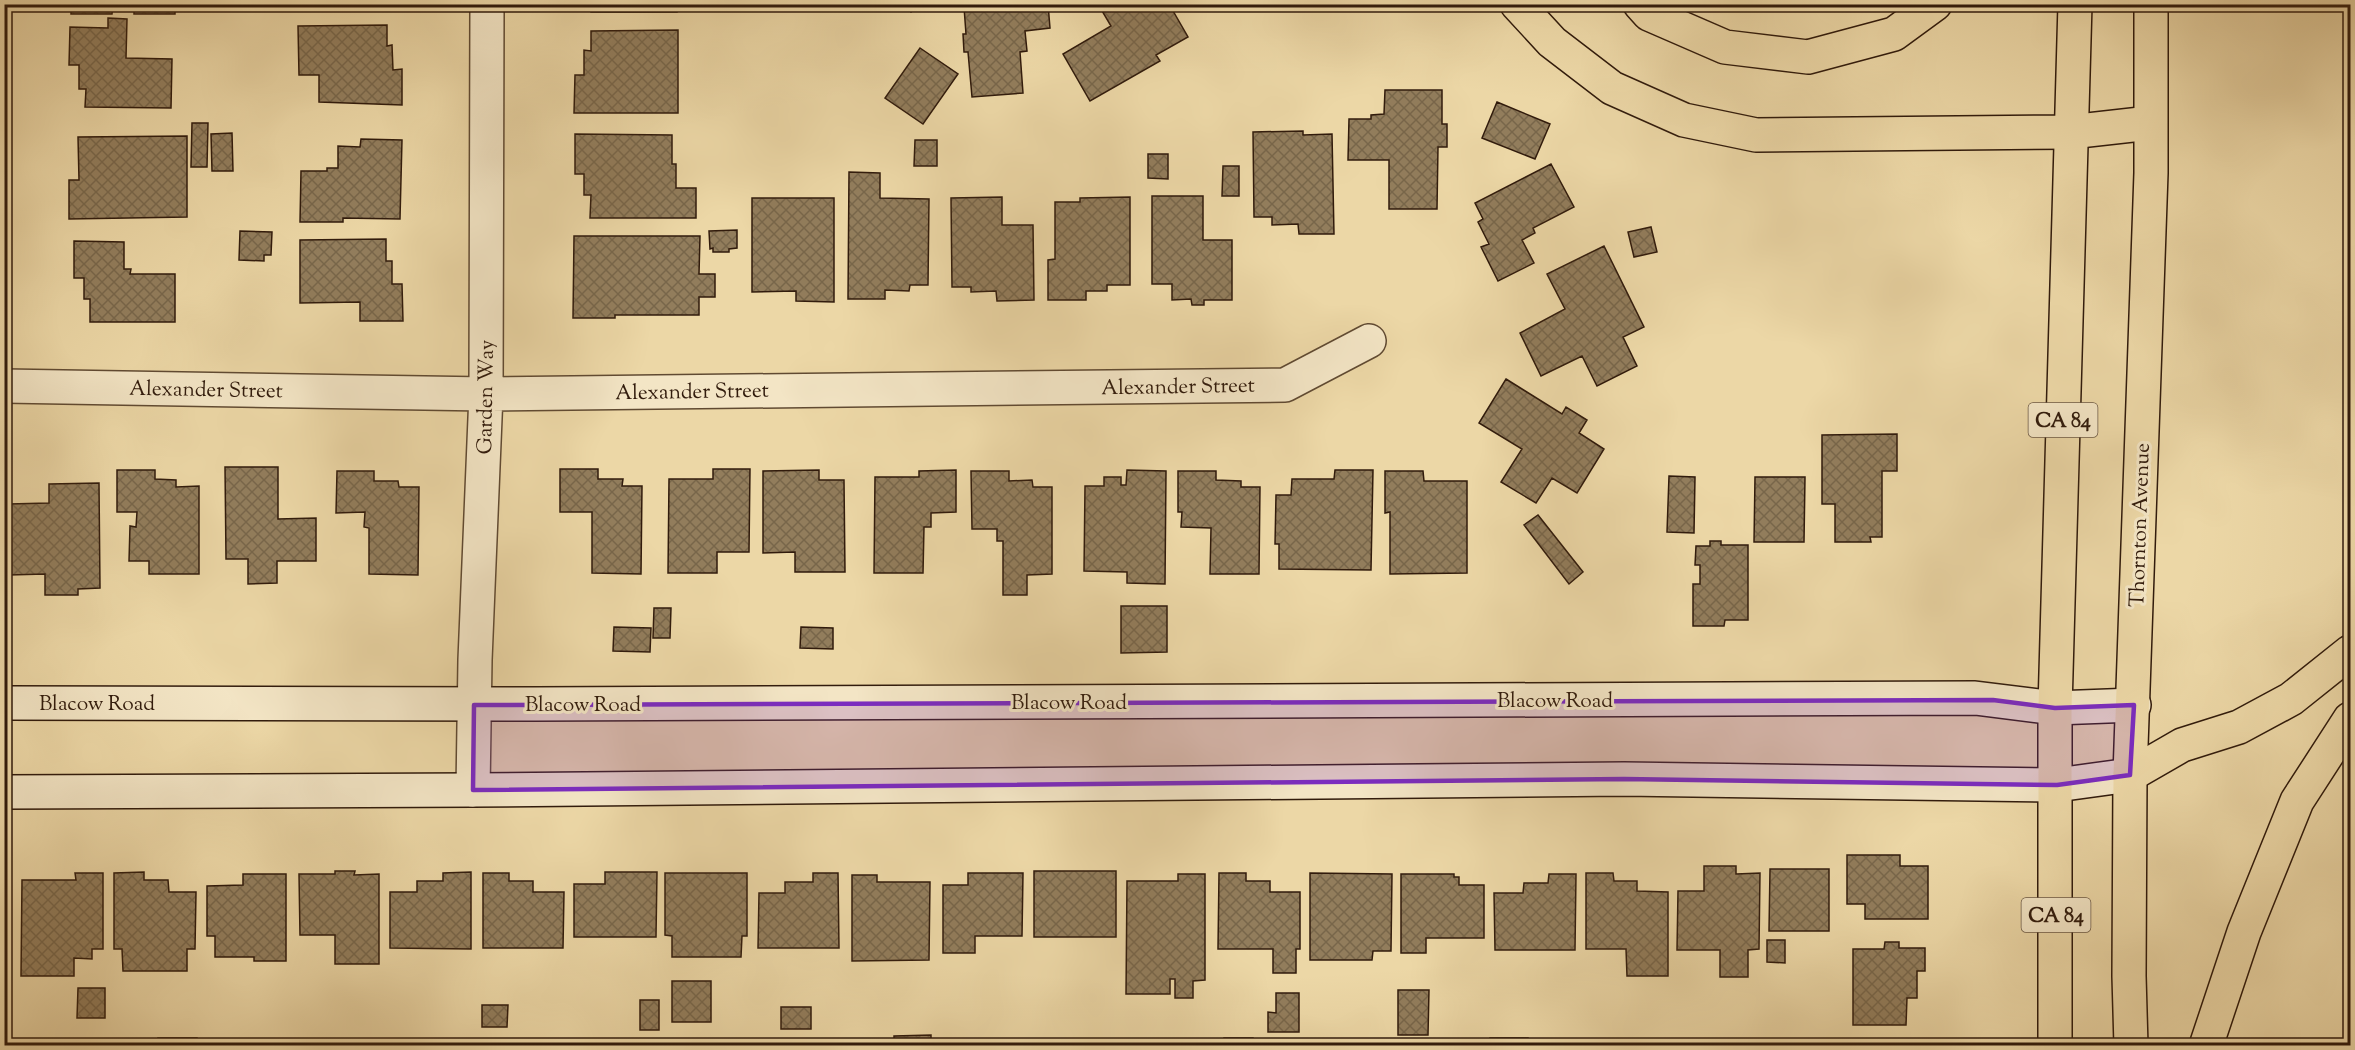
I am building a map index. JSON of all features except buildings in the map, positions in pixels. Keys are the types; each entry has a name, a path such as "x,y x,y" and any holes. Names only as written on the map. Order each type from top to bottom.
{"main road":[{"name":"Garden Way","path":"473,790 486,394 487,4"},
{"path":"1517,4 1552,42 1612,88 1684,120 1756,135 2070,132 2150,123"},
{"path":"1640,4 1649,14 1725,47 1808,57 1894,34 1935,4"},
{"name":"CA 84","path":"2055,1046 2057,785 2055,708 2075,4"},
{"name":"Thornton Avenue","path":"2131,1046 2130,775 2151,172 2151,4"},
{"name":"Alexander Street","path":"4,386 486,394 1285,385 1369,341"},
{"path":"4,792 1624,779 2057,785 2130,775 2182,745 2239,727 2291,699 2350,652"},
{"name":"Blacow Road","path":"4,703 474,705 1975,698 2055,708 2134,705"},
{"path":"2206,1046 2244,933 2297,801 2350,719"}],"highlighted area":[{"path":"1993,700 2055,708 2134,705 2130,775 2057,785 1624,779 473,790 474,705"}]}
